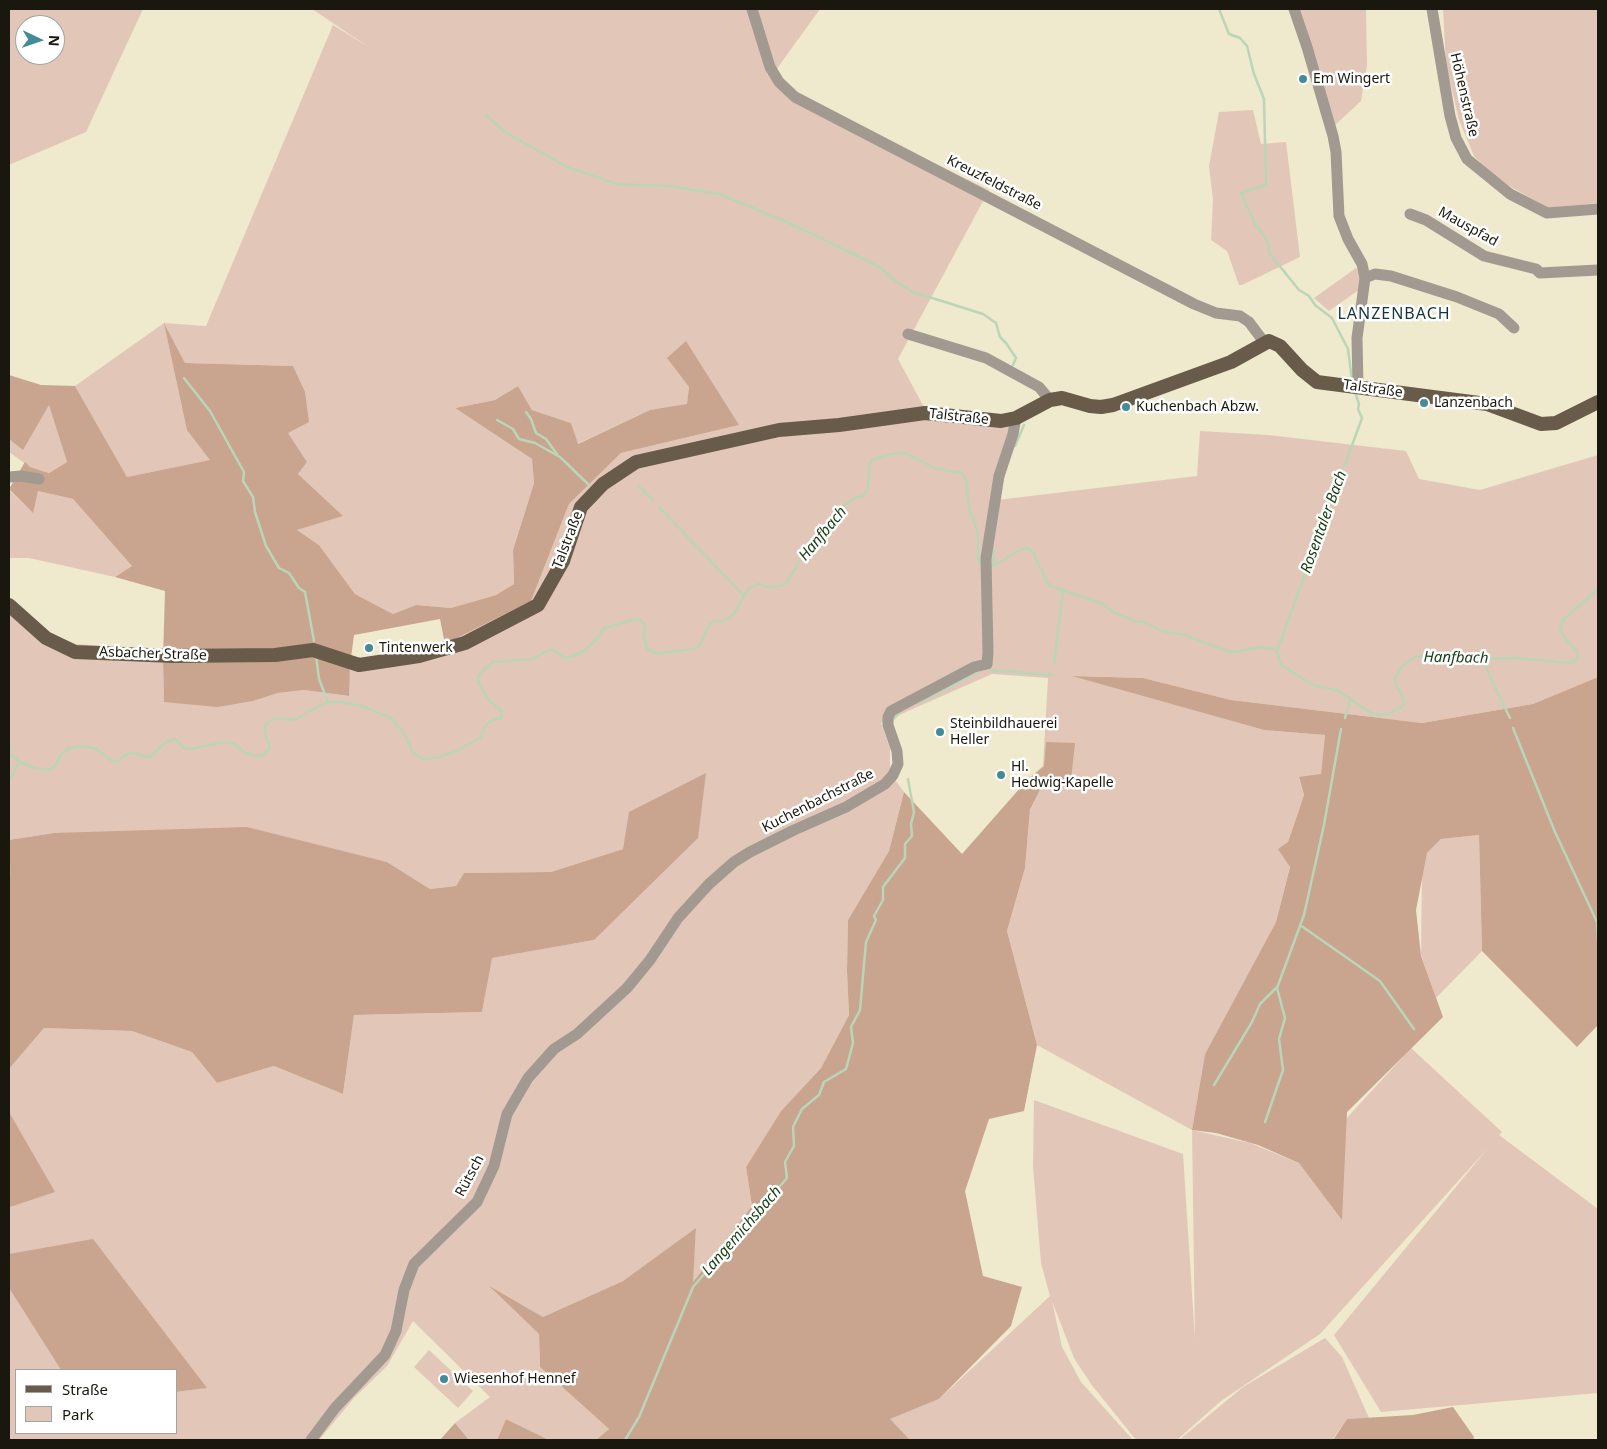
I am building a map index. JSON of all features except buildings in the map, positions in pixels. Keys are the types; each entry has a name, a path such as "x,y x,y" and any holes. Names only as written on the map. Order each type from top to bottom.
{"main road":[{"name":"Talstraße","path":"1264,342 1273,342 1280,346 1316,382 1487,404 1505,409 1535,423 1556,423 1598,402"},
{"path":"1050,400 1062,398 1090,406 1112,406 1231,362 1264,342"},
{"name":"Talstraße","path":"313,650 359,665 418,656 465,643 538,605 563,561 581,507 603,484 636,462 779,430 839,425 925,413 1001,421 1016,418 1050,400"},
{"name":"Asbacher Straße","path":"9,605 46,638 74,652 173,656 275,655 313,650"}],"street":[{"name":"Kreuzfeldstraße","path":"752,9 770,67 780,82 796,97 1194,304 1216,313 1240,316 1249,322 1264,342"},
{"path":"1294,9 1333,136 1336,152 1339,216 1348,239 1362,264 1366,278 1357,338 1358,386"},
{"name":"Höhenstraße","path":"1432,9 1454,131 1467,159 1510,194 1547,213 1598,208"},
{"name":"Mauspfad","path":"1410,214 1426,220 1484,256 1536,269 1540,273 1598,270"},
{"path":"1366,278 1375,274 1391,276 1457,297 1499,314 1514,328"},
{"path":"908,334 986,358 1039,387 1050,400"},
{"name":"Kuchenbachstraße","path":"650,960 678,918 709,884 734,862 794,830 846,807 885,784 893,775 898,764 897,751 888,725 891,711 974,667 987,664 986,558 999,476 1013,434 1016,418"},
{"path":"9,477 38,478"},
{"name":"Rütsch","path":"311,1440 335,1408 385,1355 396,1331 404,1290 414,1264 477,1202 494,1166 507,1114 528,1078 554,1050 577,1034 628,988 650,960"}],"green space":[{"path":"9,9 143,9 86,132 9,165"},
{"path":"312,9 820,9 776,70 793,90 919,156 989,190 898,359 925,409 1012,415 997,500 1197,476 1200,431 1268,435 1406,451 1419,479 1480,490 1598,455 1598,677 1533,704 1422,723 1231,700 1143,678 1075,676 1264,730 1325,735 1321,775 1299,778 1304,795 1288,842 1290,866 1276,922 1205,1054 1192,1130 1037,1045 1007,931 1025,868 1030,811 1041,788 1044,766 1028,779 1043,766 1048,678 992,674 881,723 890,748 890,773 904,792 889,851 848,920 847,971 849,1015 821,1068 781,1111 746,1167 752,1206 692,1283 696,1229 623,1281 543,1317 491,1288 539,1334 540,1367 609,1429 596,1440 549,1440 506,1419 497,1440 469,1440 455,1423 490,1397 413,1321 387,1366 354,1398 319,1440 9,1440 9,1288 60,1369 15,1369 15,1434 178,1434 178,1392 206,1388 9,1254 9,1207 11,1207 9,1069 44,1028 132,1031 192,1052 217,1083 274,1066 343,1094 354,1015 482,1012 491,958 594,940 623,849 551,872 464,873 456,886 430,889 387,862 54,833 9,840 9,785 11,780 9,766 9,598 48,633 76,644 163,650 164,702 253,701 278,693 304,690 348,696 350,665 445,644 531,601 569,504 621,453 739,425 668,358 689,387 687,405 650,410 577,444 571,423 532,410 518,386 495,400 455,408 532,459 534,483 513,550 514,584 496,595 451,608 416,605 393,614 355,594 319,545 297,530 342,516 298,474 307,462 287,433 293,366 185,363 165,325 211,460 127,477 75,386 164,323 206,326 333,25 370,48"},
{"path":"1299,9 1366,9 1367,66 1361,101 1334,126"},
{"path":"1443,9 1598,9 1598,203 1548,208 1497,179 1474,156 1459,120 1446,64"},
{"path":"1253,110 1261,144 1286,142 1300,257 1239,285 1227,251 1211,240 1213,200 1209,166 1219,112"},
{"path":"1356,268 1360,274 1360,289 1329,311 1314,298"},
{"path":"49,404 67,462 49,473 30,467 9,452 9,439 23,449"},
{"path":"9,490 32,512 38,491 73,499 132,566 115,577 29,558 9,558"},
{"path":"1479,835 1482,951 1436,998 1421,955 1422,875 1427,853 1441,839"},
{"path":"1411,1048 1502,1132 1499,1135 1598,1209 1598,1393 1381,1412 1334,1335 1488,1148 1320,1334 1221,1401 1177,1440 1136,1440 1091,1384 1074,1358 1052,1301 1062,1347 1081,1382 1133,1440 910,1440 889,1419 939,1399 1050,1296 1041,1263 1033,1166 1034,1100 1183,1154 1195,1340 1192,1130 1250,1143 1299,1163 1344,1121"},
{"path":"1325,1338 1342,1357 1369,1418 1347,1419 1332,1440 1179,1440 1243,1387"},
{"name":"Wiesenhof Hennef","path":"429,1350 473,1391 458,1408 414,1367"}],"shaded area":[{"path":"164,323 185,363 293,366 305,392 309,422 288,433 307,462 298,474 343,516 297,530 319,545 355,594 393,614 416,605 451,608 496,595 514,584 513,550 534,483 532,459 455,408 495,400 518,386 532,410 571,423 578,444 650,410 687,404 689,387 667,358 686,341 739,425 621,453 569,504 531,601 445,644 440,619 354,635 350,665 349,696 304,690 278,693 253,701 217,707 164,702 165,591 115,577 132,566 73,499 38,491 33,513 9,489 25,462 30,467 49,473 67,462 49,405 23,450 9,439 9,375 41,385 75,386 127,477 210,460 187,430"},
{"path":"1072,676 1143,678 1231,700 1422,723 1533,704 1598,677 1598,1025 1577,1047 1482,951 1479,835 1441,839 1427,853 1416,910 1421,956 1443,1017 1347,1112 1342,1220 1299,1163 1258,1145 1216,1133 1192,1130 1205,1054 1276,922 1290,867 1278,849 1288,842 1304,795 1299,777 1321,774 1325,735 1264,730"},
{"path":"1046,742 1075,743 1071,780 1041,788 1030,810 1025,868 1007,931 1037,1045 1024,1111 989,1119 965,1191 983,1276 1022,1287 1011,1326 939,1399 890,1419 910,1440 596,1440 609,1429 540,1367 539,1334 489,1286 543,1317 623,1281 696,1228 693,1282 752,1206 746,1167 781,1111 821,1068 849,1015 847,971 848,920 889,851 904,792 962,854 1028,779 1044,766"},
{"path":"706,773 698,838 594,940 492,958 482,1012 354,1015 343,1094 274,1066 217,1083 192,1052 132,1031 44,1028 9,1069 9,840 54,833 247,827 387,862 430,889 456,886 464,873 551,872 623,849 629,812"},
{"path":"9,1112 55,1192 10,1207 9,1207"},
{"path":"93,1239 207,1388 178,1392 178,1369 60,1369 9,1288 9,1254"},
{"path":"1453,1407 1474,1437 1473,1440 1333,1440 1347,1419 1413,1415"},
{"path":"506,1419 549,1440 497,1440"},
{"path":"455,1423 469,1440 440,1440"}],"waterway":[{"name":"Rosentaler Bach","path":"1219,9 1229,34 1240,38 1247,46 1254,74 1264,99 1266,185 1241,193 1255,224 1268,242 1270,254 1299,290 1309,296 1315,305 1332,318 1348,349 1352,380"},
{"path":"486,115 505,132 567,167 617,184 669,186 719,194 787,222 880,267 895,281 913,292 983,314 996,323 1000,337 1016,358 1013,365"},
{"path":"184,378 210,411 244,472 243,481 253,497 255,512 266,546 279,568 289,573 299,588 305,592 314,641"},
{"name":"Rosentaler Bach","path":"1277,651 1362,418 1358,409 1359,404 1355,392"},
{"path":"526,412 531,419 536,433 546,439 557,454"},
{"path":"497,420 513,429 519,439 535,443 560,457 589,485"},
{"path":"1015,446 1024,425"},
{"name":"Hanfbach","path":"9,742 10,753 18,761 35,768 47,770 54,767 59,757 69,748 81,746 93,748 112,761 117,762 127,754 136,753 147,757 151,756 166,742 175,739 184,748 191,749 223,742 235,744 243,752 262,756 269,749 265,726 270,721 277,718 295,720 328,702 339,702 362,706 391,718 404,733 413,753 424,759 440,757 480,738 487,724 492,720 501,718 502,712 489,700 478,682 478,677 493,662 533,659 549,650 554,650 564,658 573,656 582,652 594,642 604,628 637,619 643,622 645,626 644,636 647,649 656,653 694,649 700,645 709,625 714,621 723,621 733,615 749,588 758,584 769,587 778,586 788,581 807,548 840,508 856,497 863,496 868,489 869,464 872,460 892,454 904,453 934,468 962,473 966,480 969,509 978,533 978,557 980,564 983,564"},
{"path":"639,486 653,500"},
{"path":"659,507 744,596"},
{"name":"Hanfbach","path":"989,565 994,565 1022,549 1028,548 1033,553 1047,582 1051,586 1101,603 1115,613 1135,621 1144,622 1164,632 1182,634 1228,651 1236,652 1258,647 1274,649 1277,651 1281,665 1313,685 1339,691 1369,712 1379,715 1389,714 1403,706 1403,698 1397,688 1395,678 1402,666 1415,657 1515,658 1575,662 1578,657 1577,651 1560,630 1562,621 1598,589"},
{"path":"993,549 994,565"},
{"name":"Langemichsbach","path":"1054,663 1063,591"},
{"path":"316,656 319,679 328,702"},
{"path":"1485,659 1485,665 1493,684 1510,718"},
{"name":"Langemichsbach","path":"990,670 1053,675"},
{"name":"Langemichsbach","path":"921,702 980,671"},
{"path":"1345,718 1350,699"},
{"name":"Langemichsbach","path":"892,721 900,712"},
{"path":"1513,728 1555,832 1597,922 1598,940"},
{"path":"1265,1122 1283,1070 1279,1039 1285,1018 1277,988 1304,915 1324,825 1341,729"},
{"path":"9,781 19,762"},
{"name":"Langemichsbach","path":"625,1440 639,1417 693,1287 787,1178 785,1162 794,1146 793,1127 802,1109 819,1095 824,1082 846,1069 853,1043 851,1027 860,1010 866,942 876,920 874,916 883,900 883,887 905,858 905,844 912,836 911,824 914,812 908,779"},
{"path":"9,865 9,877"},
{"path":"1300,925 1380,981 1414,1029"},
{"path":"1214,1085 1252,1022 1260,1004 1276,988"}],"place":[{"name":"Em Wingert","path":"1303,79"},
{"name":"Lanzenbach","path":"1424,403"},
{"name":"Kuchenbach Abzw.","path":"1126,407"},
{"name":"Tintenwerk","path":"369,648"},
{"name":"Steinbildhauerei Heller","path":"940,732"},
{"name":"Hl. Hedwig-Kapelle","path":"1001,775"},
{"name":"Wiesenhof Hennef","path":"444,1379"}],"district":[{"name":"LANZENBACH","path":"1394,314"}]}
